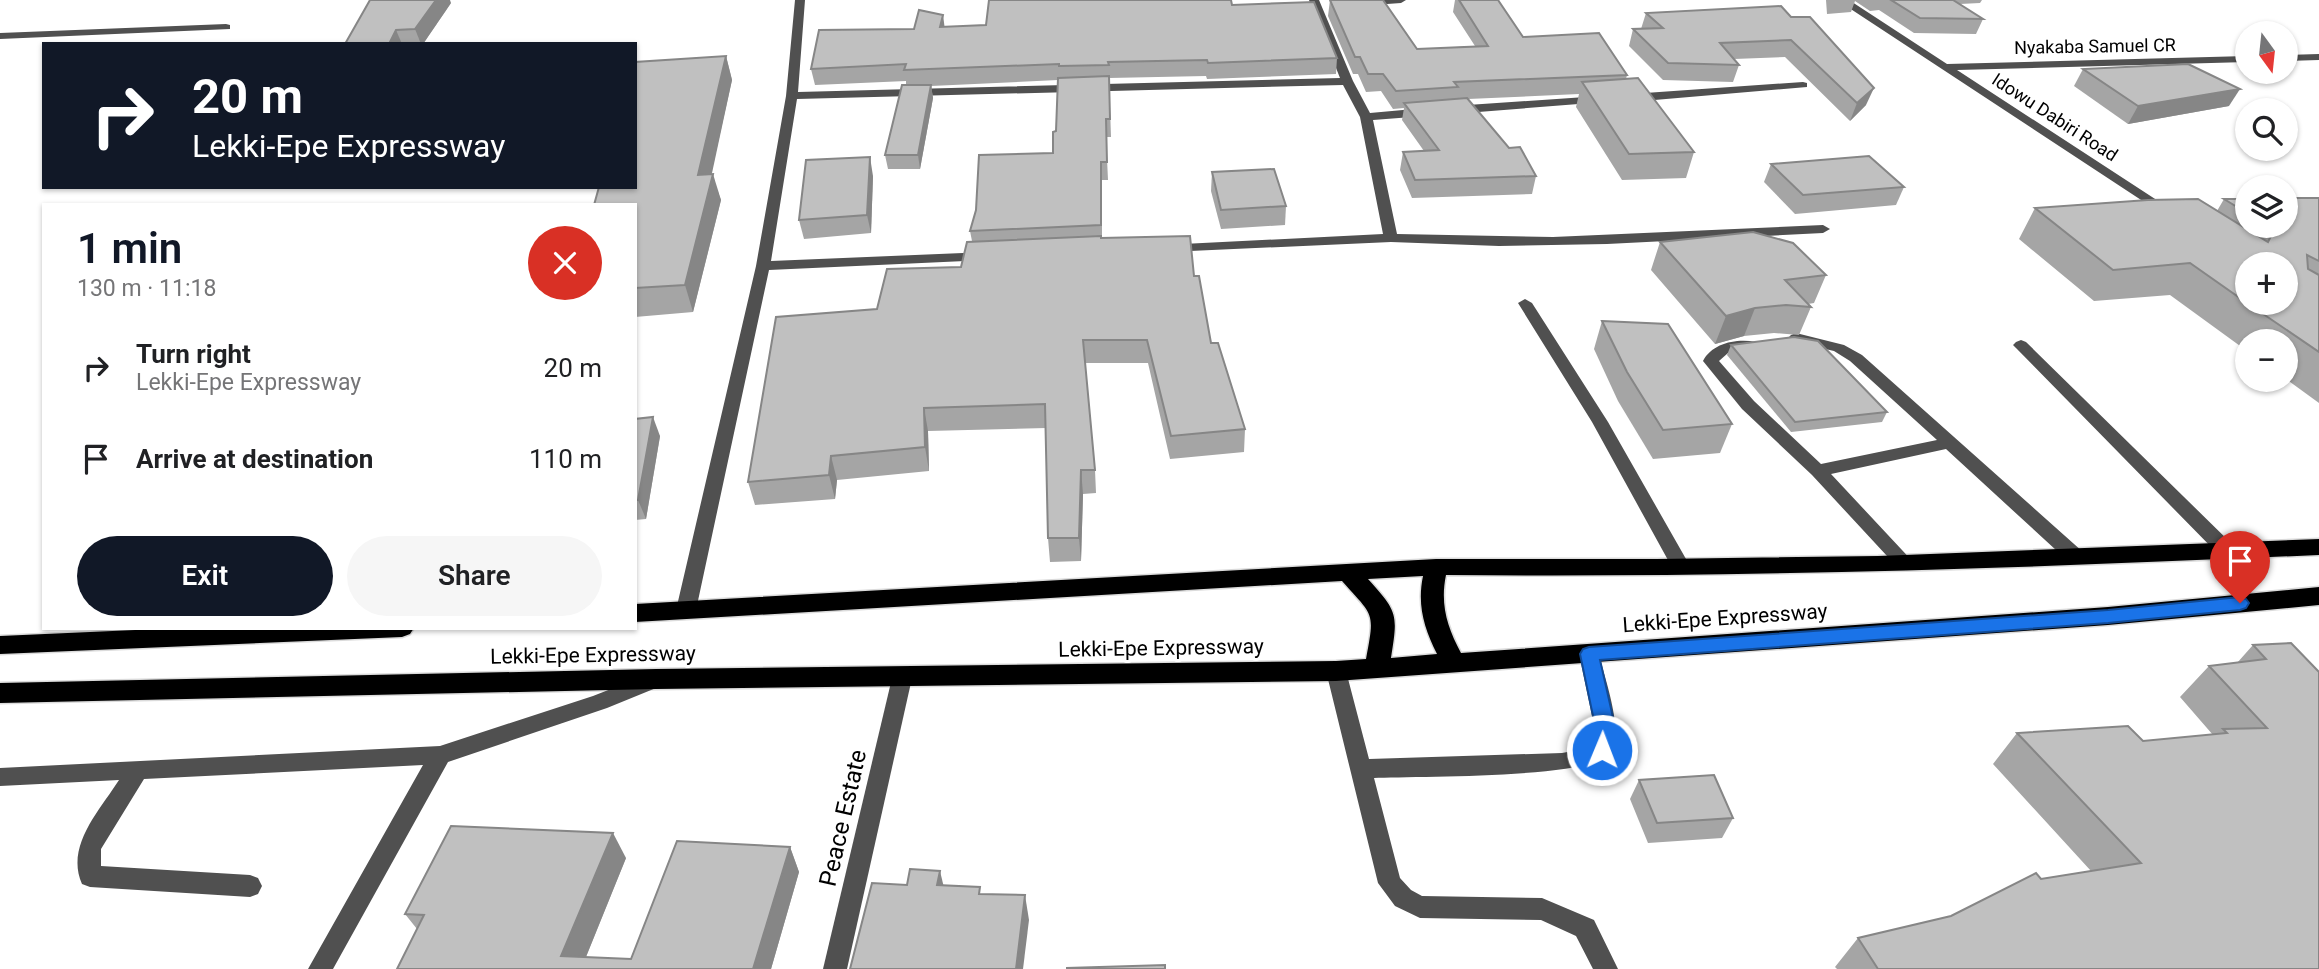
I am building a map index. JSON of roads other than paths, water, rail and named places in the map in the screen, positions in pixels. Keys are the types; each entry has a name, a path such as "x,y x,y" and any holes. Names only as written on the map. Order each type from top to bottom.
{"highway":[{"name":"Lekki-Epe Expressway","path":"637,614 1436,567 1567,569 1907,565 2319,547"},
{"path":"1436,567 1429,597 1438,634 1454,663"},
{"path":"1347,571 1380,608 1385,622 1377,668"},
{"name":"Lekki-Epe Expressway","path":"0,693 656,679 1336,671 2108,616 2319,596"},
{"path":"0,646 357,630"}],"street":[{"path":"685,610 763,266 792,96 800,0"},
{"path":"1341,4 1401,0"},
{"name":"Idowu Dabiri Road","path":"1842,0 2182,223"},
{"path":"1320,3 1347,81 1366,117 1391,238"},
{"path":"0,36 226,27"},
{"path":"2298,58 2319,57"},
{"name":"Nyakaba Samuel CR","path":"1943,67 2235,59"},
{"path":"792,96 1347,81"},
{"path":"1366,117 1803,85"},
{"path":"1154,248 1391,238 1453,242 1555,242 1823,229"},
{"path":"763,266 1000,255"},
{"path":"1525,303 1600,422 1681,566"},
{"path":"1907,565 1818,471 1748,405 1715,367 1711,361 1713,355 1721,349 1801,338 1839,348 1856,358 2076,557"},
{"path":"2021,345 2228,552"},
{"path":"1818,471 1950,443"},
{"path":"1361,769 1562,762 1591,757 1602,750 1607,735 1589,654"},
{"path":"1336,671 1391,883 1403,898 1420,907 1542,909 1585,928 1606,969"},
{"name":"Peace Estate","path":"835,969 902,678"},
{"path":"0,777 440,755 600,702 656,679"},
{"path":"320,969 440,755"},
{"path":"138,769 89,847 90,876 250,886"}]}
